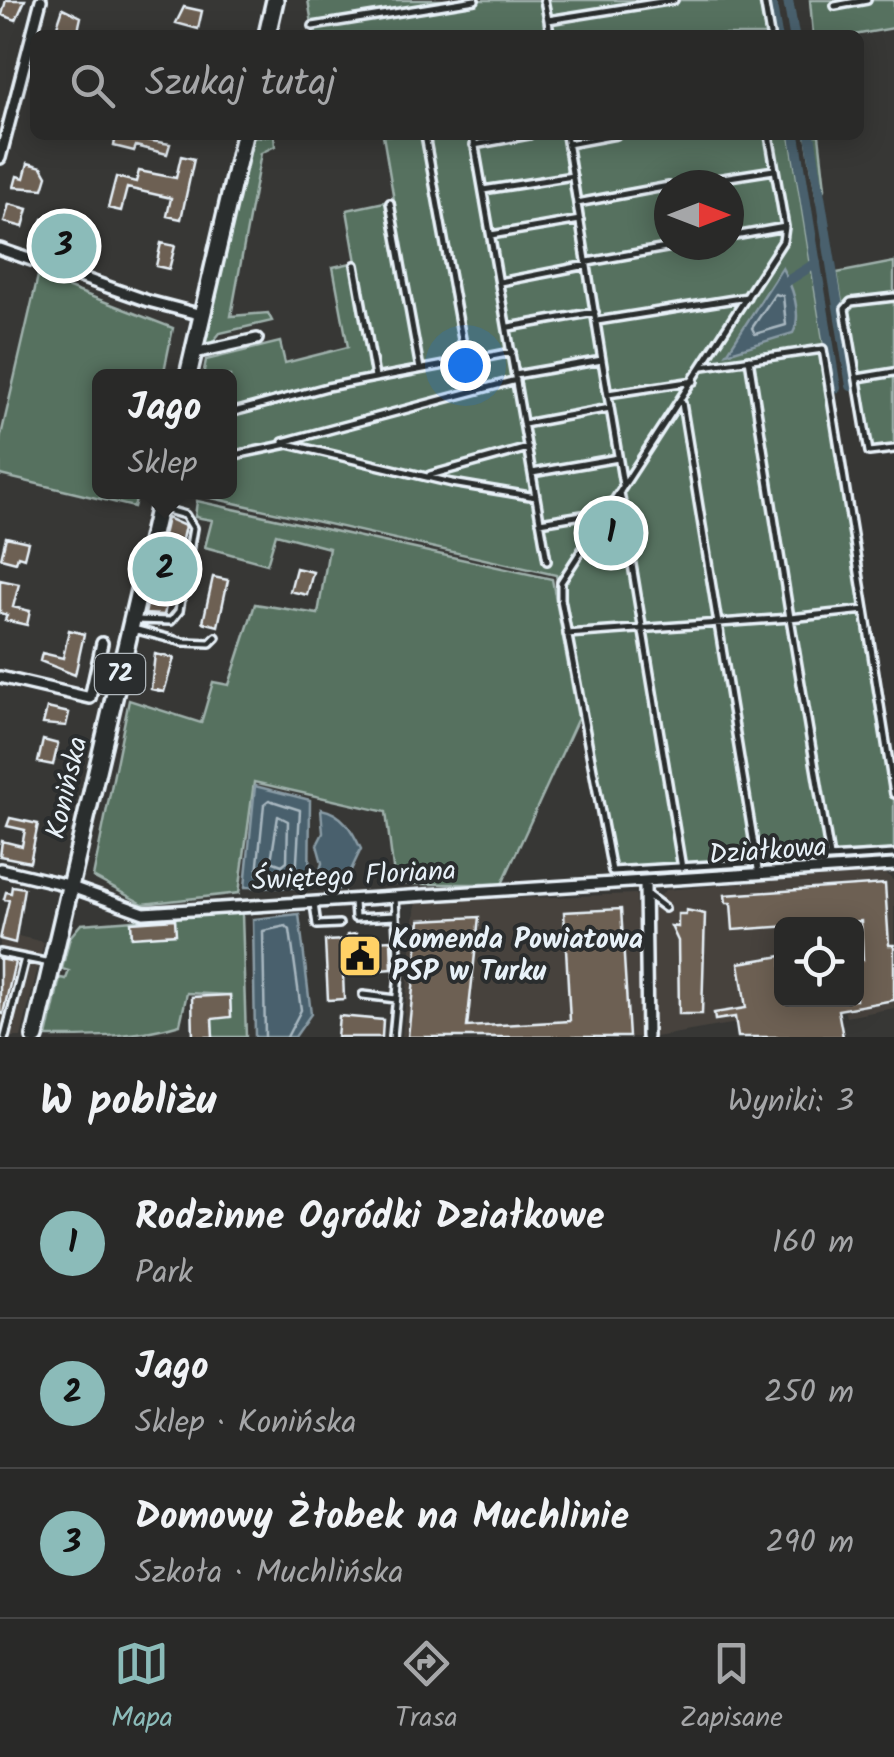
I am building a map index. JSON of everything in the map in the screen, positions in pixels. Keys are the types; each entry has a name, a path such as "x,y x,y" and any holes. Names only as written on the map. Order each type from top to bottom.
{"main road":[{"path":"267,30 275,0"},
{"path":"190,369 243,140"},
{"name":"Konińska","path":"35,1037 160,499"}],"street":[{"path":"33,30 41,0"},
{"path":"0,158 30,42"},
{"path":"0,248 148,302 202,315"},
{"path":"194,354 257,338"},
{"path":"0,676 90,698 102,644"},
{"name":"Działkowa","path":"645,888 894,865"},
{"name":"Świętego Floriana","path":"0,869 70,887 144,913 354,899 645,888"},
{"path":"645,888 647,1037"}],"lane":[{"path":"312,26 476,0"},
{"path":"544,0 549,30"},
{"path":"548,20 674,0"},
{"path":"764,0 769,30"},
{"path":"835,6 867,0"},
{"path":"426,140 466,361"},
{"path":"473,140 546,561"},
{"path":"474,145 502,140"},
{"path":"567,140 682,868"},
{"path":"568,144 589,140"},
{"path":"771,140 785,226 783,241 561,582 567,634 612,872 894,854"},
{"path":"744,175 775,170"},
{"path":"483,190 573,176"},
{"path":"577,203 654,189"},
{"path":"390,203 420,369"},
{"path":"491,235 580,220"},
{"path":"744,234 785,226"},
{"path":"500,282 654,251"},
{"path":"355,264 375,377"},
{"path":"596,321 747,297"},
{"path":"894,297 852,302 846,309 869,452 894,449"},
{"path":"508,327 595,312"},
{"path":"704,366 822,349 894,794"},
{"path":"237,411 375,377 512,352"},
{"path":"749,359 830,857"},
{"path":"237,454 516,378 602,360"},
{"path":"858,378 894,372"},
{"path":"608,394 694,381"},
{"path":"682,400 759,876"},
{"path":"524,424 610,408"},
{"path":"278,443 536,498"},
{"path":"428,476 528,448"},
{"path":"532,473 618,458"},
{"path":"132,624 162,623 179,612 193,528 184,515 160,499"},
{"path":"540,522 608,511"},
{"path":"567,634 865,610"},
{"path":"132,624 183,642 210,642 216,637"},
{"path":"645,888 665,908"},
{"path":"393,1037 395,897"},
{"path":"354,899 356,918 396,916"},
{"path":"314,901 316,925 339,924"},
{"path":"0,953 52,964"},
{"path":"5,1037 24,958"},
{"path":"363,995 396,998"}],"shaded area":[{"path":"883,871 894,881 894,1008 846,1017 844,1007 864,1007 864,917 774,917 774,1007 831,1007 655,1037 650,911 665,890"},
{"path":"636,894 644,1037 402,1037 416,902"},
{"path":"0,932 44,942 21,1037 0,1037"}],"green space":[{"path":"308,0 765,0 771,30 313,30"},
{"path":"810,0 894,0 894,28 864,33 864,30 813,30"},
{"path":"250,140 274,140 275,146 261,153 231,316 268,313 272,321 220,333 211,344 200,344 245,146"},
{"path":"384,140 791,140 894,780 894,856 616,875 556,575 216,499 237,499 237,369 204,369 206,360 280,342 285,363 348,347 333,267 356,262 347,210 394,200"},
{"path":"807,140 820,140 825,188 817,200"},
{"path":"894,262 894,451 867,454 837,273"},
{"path":"38,276 173,328 164,369 92,369 92,497 0,475 0,440"},
{"path":"100,499 136,499 134,507"},
{"path":"197,501 552,579 578,718 502,884 395,884 386,812 254,782 239,893 143,904 93,877 129,700 201,723 213,682 229,685 255,604 318,614 329,548 276,534 267,564 205,547 212,520 195,517"},
{"path":"308,907 242,914 246,1037 213,1037 212,1017 231,1016 230,995 187,993 180,1024 132,1034 47,1037 60,978 66,979 69,971 62,969 70,937 81,924","holes":["175,919 175,934 131,936 132,922"]}],"water":[{"path":"782,268 797,309 793,333 727,353"},
{"path":"255,786 310,800 309,888 245,887"},
{"path":"321,809 341,818 361,849 344,885 336,891 316,883 322,863 317,845 323,833"},
{"path":"299,914 311,1014 295,1037 255,1037 253,919"}],"building":[{"path":"6,0 25,0 16,20 2,15"},
{"path":"184,7 202,11 198,29 176,23"},
{"path":"63,8 81,17 78,30 56,30"},
{"path":"115,140 170,144 167,154 136,146 134,151 114,146"},
{"path":"181,156 194,159 181,219 167,216 171,198 127,188 121,211 108,208 116,177 136,182 139,171 176,178"},
{"path":"28,163 42,167 47,176 43,189 14,187 17,176 24,178"},
{"path":"9,204 28,209 23,227 4,222"},
{"path":"43,219 79,232 73,251 36,238"},
{"path":"161,243 175,246 169,269 156,266"},
{"path":"167,518 185,526 164,615 145,614"},
{"path":"6,537 28,542 24,558 18,556 16,562 1,558"},
{"path":"296,568 313,572 307,595 290,591"},
{"path":"213,577 228,580 218,626 203,622"},
{"path":"0,580 19,584 13,607 30,611 27,625 5,620 7,615 0,613"},
{"path":"69,630 84,634 75,675 40,661 42,653 63,658"},
{"path":"155,654 174,658 164,692 151,689"},
{"path":"47,708 69,713 66,726 43,724"},
{"path":"43,740 58,744 53,765 38,762"},
{"path":"10,818 38,824 30,862 0,856 2,841 22,846 25,830 7,826"},
{"path":"885,884 889,945 894,945 894,1000 864,1005 864,917 774,917 774,927 733,930 731,903 726,903 725,895"},
{"path":"12,886 24,888 15,943 0,939 9,900 4,899"},
{"path":"621,909 629,1037 408,1037 420,920 479,917 467,1027 570,1021 564,912"},
{"path":"686,910 705,914 702,1014 679,1014 678,941 671,926 678,927 678,914 686,914"},
{"path":"175,919 176,934 132,937 131,922"},
{"name":"Komenda Powiatowa PSP w Turku","path":"356,934 356,942 391,940 392,969 343,973 344,999 328,1000 325,941 347,940 347,935"},
{"path":"774,957 774,1007 855,1007 838,1010 843,1037 738,1037 735,1017 715,1020 714,1013 746,1008 739,963"},
{"path":"0,959 15,962 3,1014 0,1013"},
{"path":"230,995 231,1017 212,1019 213,1037 193,1037 192,997"},
{"path":"339,1016 383,1020 382,1037 337,1037"}],"waterway":[{"path":"771,0 776,30"},
{"path":"788,0 793,30"},
{"path":"796,140 836,388"},
{"path":"811,140 851,386"},
{"path":"789,280 816,263"}],"place":[{"name":"Domowy Żłobek na Muchlinie","path":"64,246"},
{"name":"Rodzinne Ogródki Działkowe","path":"611,533"},
{"name":"Jago","path":"165,569"},
{"name":"Komenda Powiatowa PSP w Turku","path":"360,956"}]}
